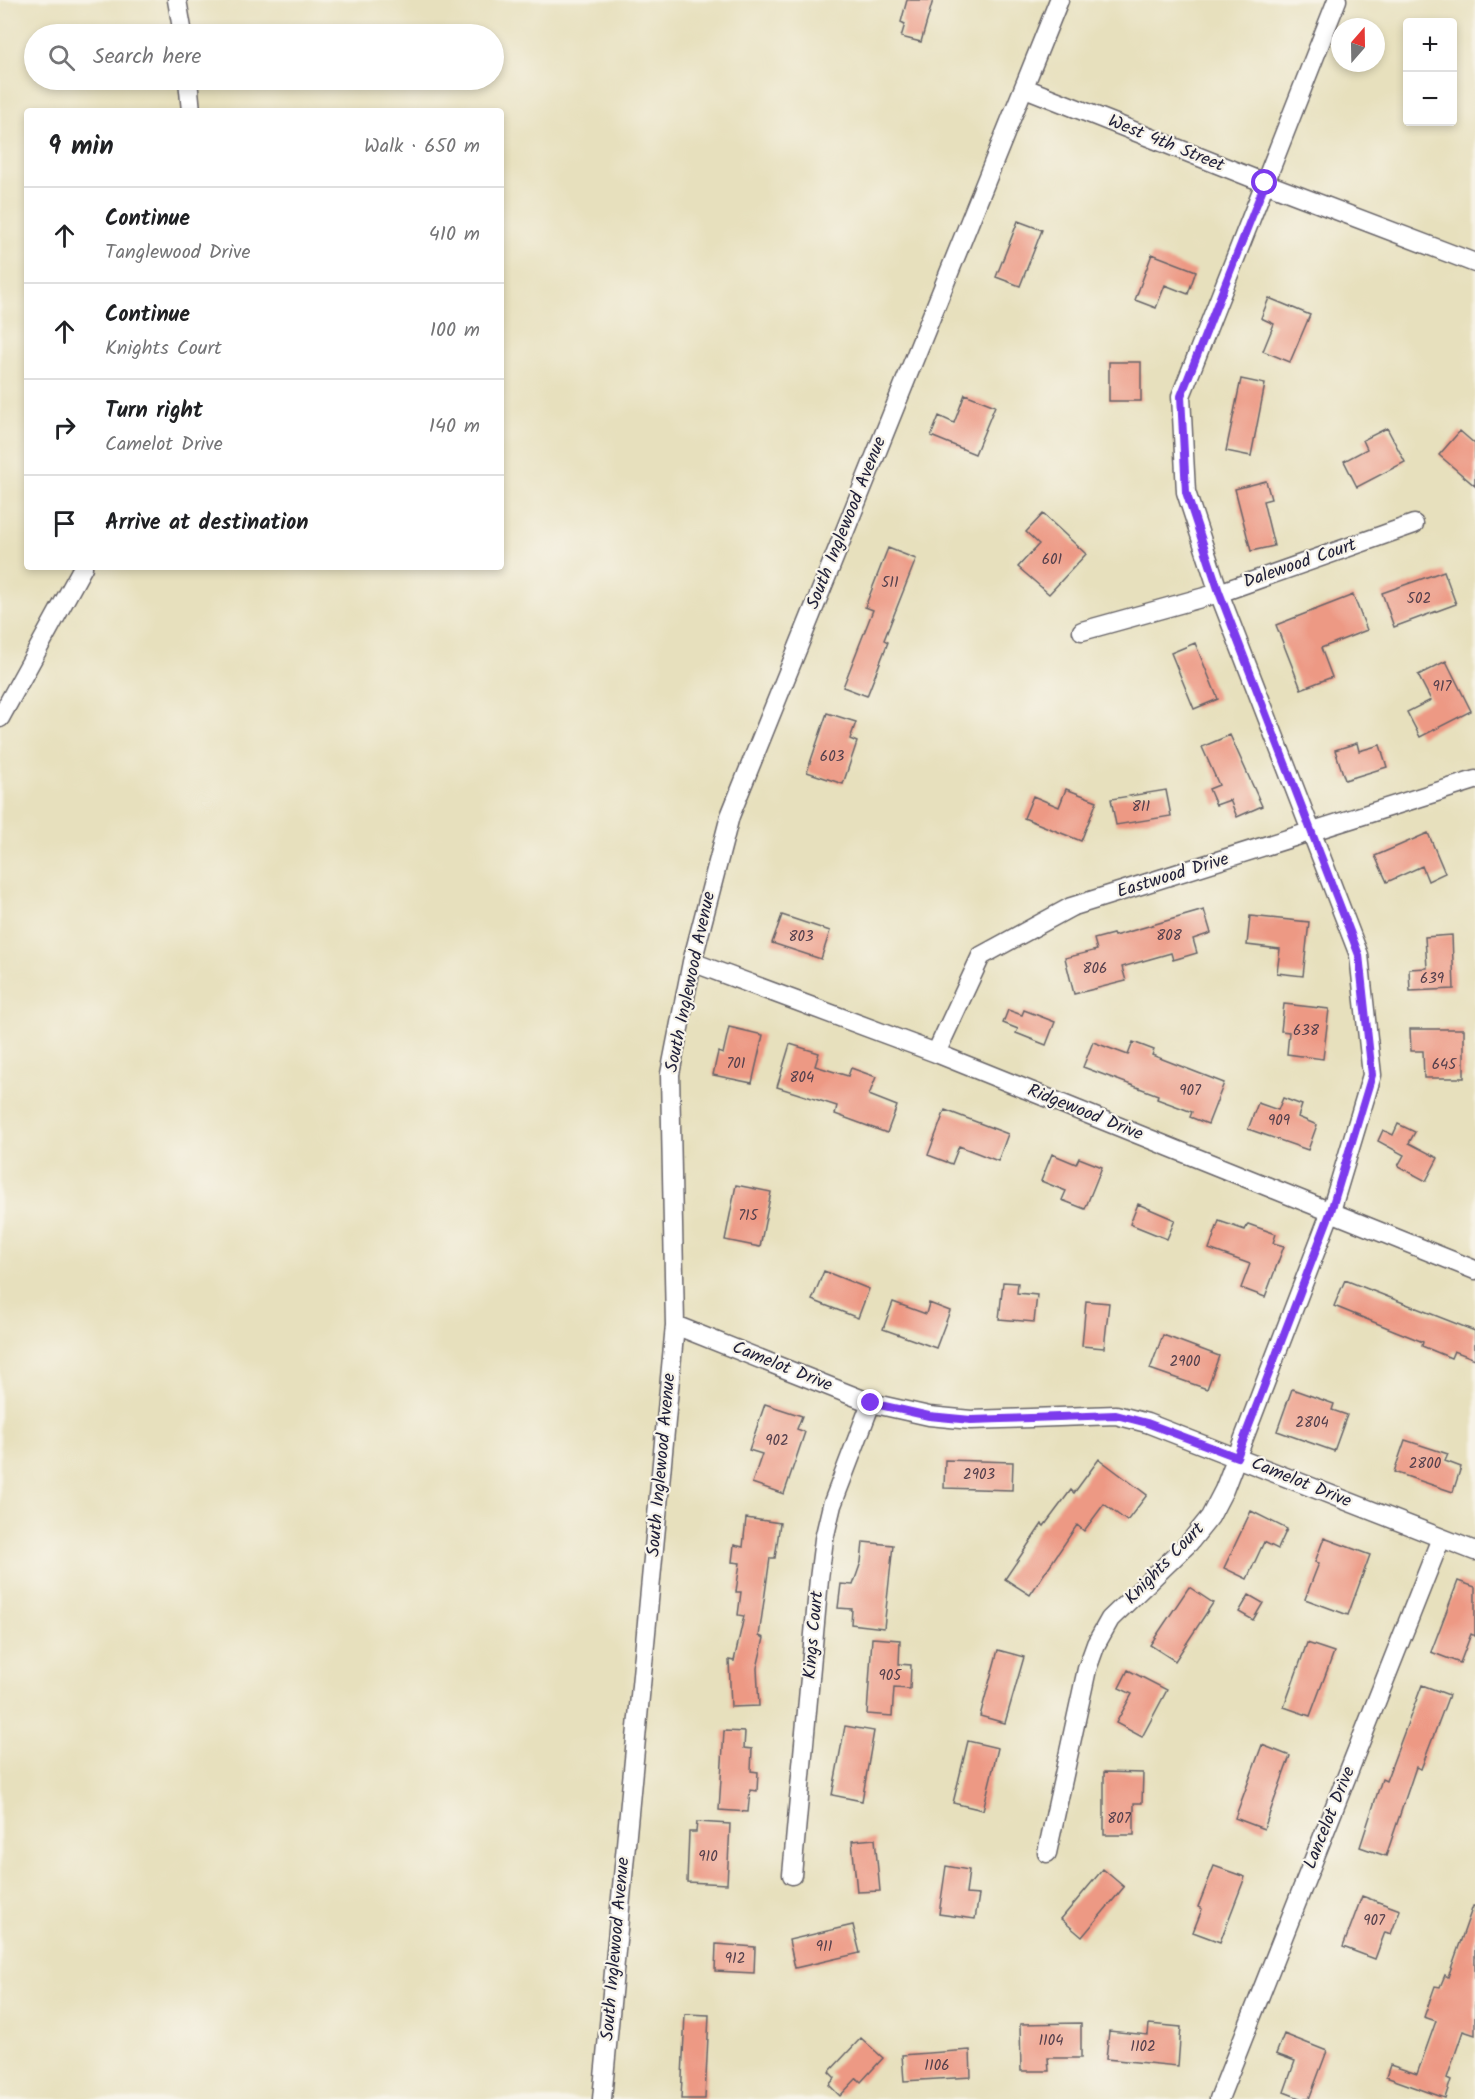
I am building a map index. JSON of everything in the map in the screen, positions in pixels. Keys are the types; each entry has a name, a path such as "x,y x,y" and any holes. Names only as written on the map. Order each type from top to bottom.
{"street":[{"path":"177,0 181,24"},
{"name":"South Inglewood Avenue","path":"602,2099 675,1325 670,1074 692,962 730,816 1059,0"},
{"name":"Knights Court","path":"1047,1854 1087,1669 1096,1644 1110,1619 1189,1543 1210,1517 1224,1490 1331,1211 1372,1075 1359,955 1219,592 1186,492 1181,396 1337,0"},
{"name":"West 4th Street","path":"1025,88 1475,263"},
{"path":"189,90 191,108"},
{"name":"Dalewood Court","path":"1082,631 1219,592 1414,524"},
{"path":"0,718 81,570"},
{"name":"Eastwood Drive","path":"936,1053 981,956 1071,907 1475,780"},
{"name":"Ridgewood Drive","path":"692,962 936,1053 1475,1270"},
{"name":"Camelot Drive","path":"675,1325 871,1403 929,1416 971,1420 1116,1415 1147,1423 1475,1551"},
{"name":"Kings Court","path":"792,1875 824,1539 832,1505 871,1403"},
{"name":"Lancelot Drive","path":"1219,2099 1441,1538"}],"building":[{"path":"907,0 933,0 921,42 901,37 905,24 901,22"},
{"path":"1018,221 1042,230 1020,286 996,277"},
{"path":"1152,254 1196,271 1188,294 1165,285 1156,308 1135,300"},
{"path":"1269,298 1310,315 1290,362 1263,351 1274,324 1261,318"},
{"path":"1109,362 1141,362 1141,401 1109,401"},
{"path":"1241,379 1265,384 1251,456 1226,451"},
{"path":"965,394 995,406 975,454 931,436 939,416 954,423"},
{"path":"1387,428 1405,462 1357,487 1344,461 1367,449 1363,440"},
{"path":"1460,431 1475,444 1475,486 1439,455"},
{"path":"1266,481 1271,499 1263,501 1274,546 1251,551 1235,489"},
{"path":"1043,514 1086,554 1049,594 1018,567 1039,544 1026,532"},
{"path":"888,548 916,559 884,640 888,642 867,696 843,687 873,610 865,607"},
{"path":"1444,571 1456,604 1394,627 1382,593"},
{"path":"1353,595 1367,630 1321,648 1332,677 1301,689 1276,625"},
{"path":"1195,643 1218,699 1194,709 1171,653"},
{"path":"1446,661 1471,711 1420,737 1407,712 1431,700 1418,675"},
{"path":"827,713 856,722 850,739 857,742 843,784 807,772"},
{"path":"1230,735 1262,806 1237,817 1230,800 1216,805 1209,789 1219,785 1202,747"},
{"path":"1357,743 1359,751 1380,745 1387,767 1345,780 1335,750"},
{"path":"1066,789 1097,801 1081,841 1024,818 1033,796 1059,807"},
{"path":"1166,790 1171,816 1116,825 1111,799"},
{"path":"1428,833 1445,873 1428,881 1422,866 1387,882 1375,856"},
{"path":"1204,910 1211,933 1193,939 1197,953 1173,960 1171,953 1122,967 1126,981 1074,994 1065,958 1097,950 1094,939 1113,934 1114,936"},
{"path":"782,915 830,931 821,959 772,943"},
{"path":"1250,916 1309,922 1303,976 1277,973 1280,949 1247,945"},
{"path":"1452,935 1454,989 1410,991 1409,969 1427,968 1425,937"},
{"path":"1284,1004 1329,1009 1323,1059 1287,1054 1289,1032 1281,1031"},
{"path":"1008,1010 1022,1015 1024,1010 1055,1022 1046,1045 1016,1033 1018,1029 1003,1023"},
{"path":"729,1027 763,1035 752,1083 713,1075 718,1052 723,1054"},
{"path":"1410,1029 1464,1029 1464,1078 1424,1078 1423,1051 1411,1051"},
{"path":"1093,1042 1128,1055 1133,1042 1154,1050 1152,1055 1224,1083 1208,1124 1190,1117 1192,1112 1157,1099 1158,1095 1083,1067"},
{"path":"790,1044 819,1053 815,1066 848,1076 851,1068 876,1077 869,1095 897,1106 887,1133 835,1114 837,1106 777,1087"},
{"path":"1283,1098 1302,1105 1298,1117 1317,1125 1308,1150 1248,1129 1258,1103 1278,1110"},
{"path":"945,1110 1008,1134 998,1161 959,1146 952,1164 928,1155"},
{"path":"1398,1124 1415,1132 1409,1143 1438,1158 1426,1181 1398,1166 1404,1155 1378,1141 1383,1130 1393,1135"},
{"path":"1052,1154 1076,1164 1079,1158 1102,1167 1085,1209 1062,1200 1066,1191 1041,1181"},
{"path":"736,1185 771,1192 760,1247 725,1240"},
{"path":"1138,1204 1175,1220 1167,1239 1130,1224"},
{"path":"1219,1221 1245,1230 1248,1224 1276,1234 1273,1243 1284,1246 1265,1297 1241,1288 1250,1264 1209,1249"},
{"path":"824,1271 869,1289 858,1318 812,1300"},
{"path":"1345,1280 1475,1331 1475,1359 1454,1351 1451,1358 1422,1346 1423,1342 1334,1306"},
{"path":"1003,1282 1018,1283 1017,1293 1037,1295 1034,1322 999,1319"},
{"path":"1086,1301 1109,1303 1104,1348 1082,1346"},
{"path":"893,1302 926,1314 929,1303 950,1311 936,1348 883,1329"},
{"path":"1163,1335 1219,1356 1207,1389 1150,1369"},
{"path":"1292,1389 1334,1404 1332,1410 1347,1415 1334,1451 1277,1431"},
{"path":"765,1404 802,1416 797,1429 805,1432 784,1494 752,1483 762,1454 749,1450"},
{"path":"1405,1440 1448,1454 1445,1461 1461,1467 1453,1492 1394,1472"},
{"path":"1099,1459 1147,1495 1127,1521 1104,1504 1084,1531 1077,1525 1030,1595 1005,1579 1042,1524 1044,1526 1071,1490 1074,1493"},
{"path":"945,1460 1013,1462 1012,1490 944,1488"},
{"path":"1251,1511 1287,1529 1278,1549 1264,1542 1247,1579 1224,1568"},
{"path":"746,1518 780,1523 775,1558 770,1558 759,1636 764,1638 757,1668 759,1706 731,1707 729,1660 734,1661 744,1616 738,1615 741,1592 736,1592 740,1563 732,1562 734,1545 743,1547"},
{"path":"1324,1538 1370,1555 1348,1615 1305,1599 1319,1563 1315,1562"},
{"path":"863,1542 893,1545 884,1628 851,1624 852,1609 838,1608 841,1584 853,1585 861,1562"},
{"path":"1458,1581 1475,1587 1475,1636 1471,1634 1460,1663 1431,1652"},
{"path":"1189,1587 1213,1603 1175,1661 1150,1645"},
{"path":"1249,1595 1263,1603 1253,1620 1239,1612"},
{"path":"872,1638 900,1640 899,1664 911,1665 910,1689 894,1688 892,1716 867,1714"},
{"path":"1307,1643 1334,1652 1310,1716 1284,1707"},
{"path":"998,1650 1024,1657 1005,1723 980,1716"},
{"path":"1128,1670 1167,1690 1142,1737 1116,1723 1132,1694 1119,1688"},
{"path":"1422,1685 1449,1695 1421,1769 1416,1767 1386,1856 1360,1847 1382,1779 1386,1781"},
{"path":"845,1726 874,1731 862,1801 832,1795"},
{"path":"724,1731 745,1732 744,1748 752,1749 751,1771 758,1772 757,1791 750,1790 748,1812 719,1810"},
{"path":"968,1741 998,1748 983,1810 953,1803"},
{"path":"1262,1745 1290,1756 1264,1829 1235,1818"},
{"path":"1104,1772 1143,1773 1142,1803 1134,1803 1134,1835 1104,1835"},
{"path":"697,1822 730,1824 727,1884 687,1882 689,1832 696,1832"},
{"path":"875,1839 880,1891 857,1892 852,1841"},
{"path":"946,1866 969,1870 966,1894 979,1895 975,1919 939,1914"},
{"path":"1214,1866 1245,1877 1220,1942 1193,1932 1202,1909 1198,1907"},
{"path":"1103,1869 1124,1887 1082,1937 1061,1919"},
{"path":"1362,1896 1400,1910 1391,1934 1385,1932 1375,1959 1343,1947"},
{"path":"1473,1906 1475,1906 1475,2035 1463,2031 1447,2078 1451,2080 1445,2098 1386,2077 1390,2065 1417,2074 1436,2021 1424,2017 1435,1986 1440,1987 1445,1975 1448,1977"},
{"path":"853,1925 860,1953 795,1968 789,1940"},
{"path":"716,1944 755,1947 754,1973 715,1971"},
{"path":"685,2014 709,2015 705,2099 681,2099"},
{"path":"1081,2023 1081,2058 1048,2058 1049,2071 1021,2071 1020,2024"},
{"path":"1149,2024 1181,2027 1178,2066 1106,2059 1109,2031 1148,2035"},
{"path":"1284,2034 1327,2051 1309,2099 1302,2099 1284,2092 1295,2061 1276,2054"},
{"path":"861,2038 883,2058 861,2082 857,2078 840,2096 829,2085 835,2078 829,2072"},
{"path":"970,2050 971,2077 904,2081 902,2055"}],"route":[{"path":"871,1403 929,1416 971,1420 1116,1415 1147,1423 1237,1457 1331,1211 1372,1075 1359,955 1219,592 1186,492 1181,396 1265,183"}]}
